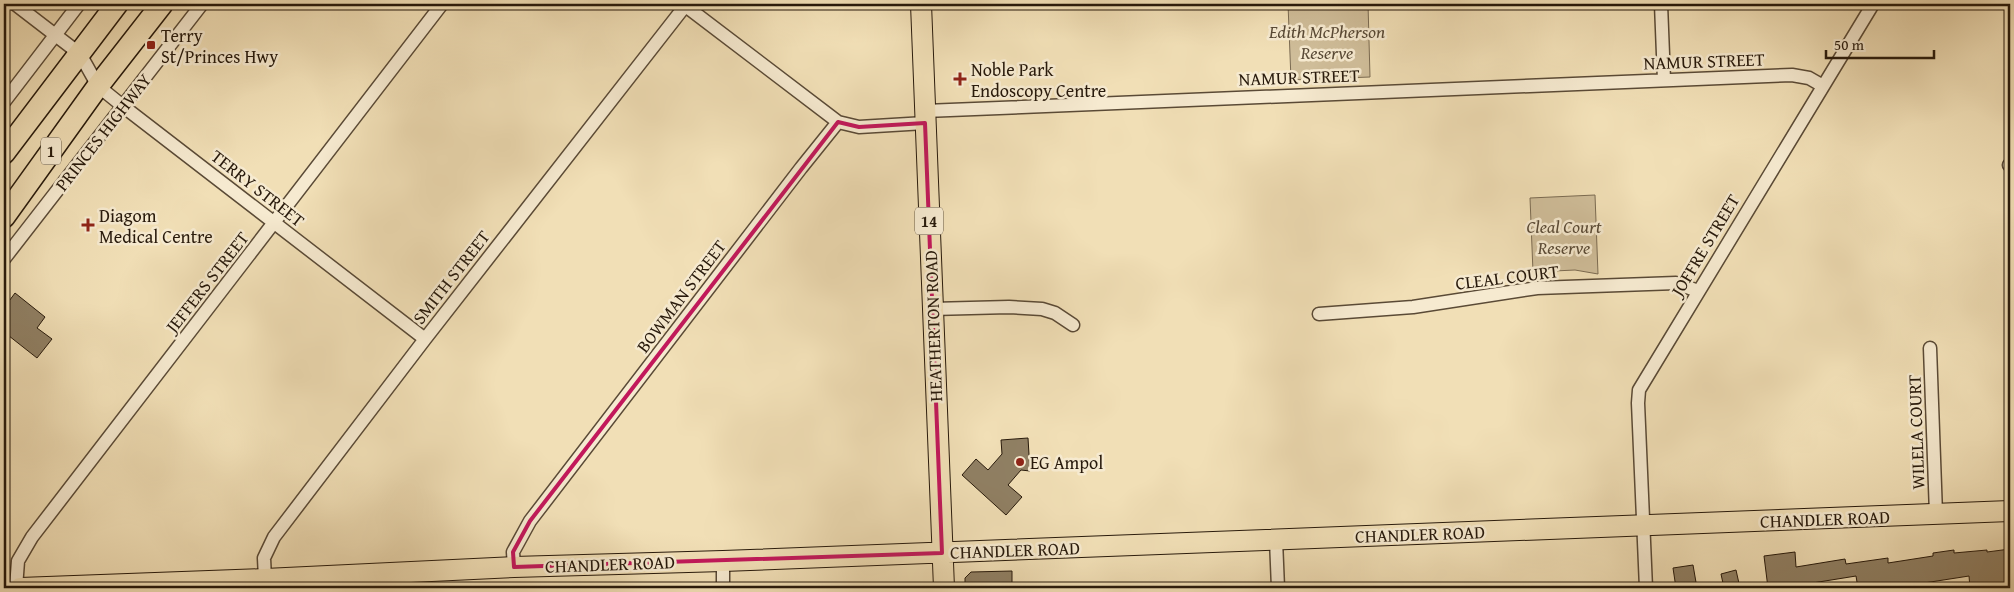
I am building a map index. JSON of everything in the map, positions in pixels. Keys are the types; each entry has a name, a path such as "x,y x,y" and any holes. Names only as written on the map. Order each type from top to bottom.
{"highway":[{"name":"1","path":"4,153 117,4"},
{"name":"PRINCES HIGHWAY","path":"4,217 98,86 162,4"}],"main road":[{"name":"HEATHERTON ROAD","path":"921,4 944,588"},
{"name":"CHANDLER ROAD","path":"27,588 514,567 942,553 2010,511"}],"street":[{"path":"15,4 80,54"},
{"path":"4,102 79,4"},
{"name":"PRINCES HIGHWAY","path":"4,259 124,107 202,4"},
{"name":"JEFFERS STREET","path":"27,588 18,561 21,552 442,4"},
{"path":"1661,4 1664,80"},
{"name":"JOFFRE STREET","path":"1646,588 1639,390 1873,4"},
{"path":"684,5 838,122 860,127 925,117"},
{"name":"SMITH STREET","path":"265,579 264,558 274,537 684,5"},
{"name":"TERRY STREET","path":"80,54 98,86 425,339"},
{"name":"NAMUR STREET","path":"925,117 1792,75 1809,78 1823,86"},
{"name":"BOWMAN STREET","path":"514,567 513,552 530,521 838,122"},
{"name":"CLEAL COURT","path":"1319,314 1413,307 1538,288 1676,283 1698,291"},
{"path":"932,309 1042,308 1055,313 1072,325"},
{"name":"WILELA COURT","path":"1930,348 1936,514"},
{"path":"1276,540 1278,588"},
{"path":"723,561 723,588"}],"highlighted area":[{"path":"838,122 859,127 925,123 942,553 514,567 513,552 530,521"}],"green space":[{"name":"Edith McPherson Reserve","path":"1288,4 1368,4 1370,77 1291,80"},
{"name":"Cleal Court Reserve","path":"1595,195 1598,274 1575,270 1533,272 1530,198"}],"building":[{"path":"15,293 45,317 37,328 52,339 37,358 4,332 4,308"},
{"path":"1028,438 1030,471 1021,470 1008,485 1022,497 1006,515 962,475 976,459 988,470 1002,454 1001,440"},
{"path":"2010,549 2010,582 1990,585 1991,588 1970,588 1969,576 1924,583 1925,588 1858,588 1856,576 1800,585 1800,588 1768,588 1764,556 1795,552 1796,567 1845,559 1846,564 1888,558 1888,563 1933,556 1933,553 1954,550 1954,553"},
{"path":"1693,565 1697,588 1676,588 1673,568"},
{"path":"1736,570 1740,588 1724,588 1721,574"},
{"path":"1012,571 1012,588 965,588 965,578 971,572"}],"place":[{"name":"Terry St/Princes Hwy","path":"151,45"},
{"name":"Noble Park Endoscopy Centre","path":"960,79"},
{"name":"Diagom Medical Centre","path":"88,225"},
{"name":"EG Ampol","path":"1020,462"}]}
